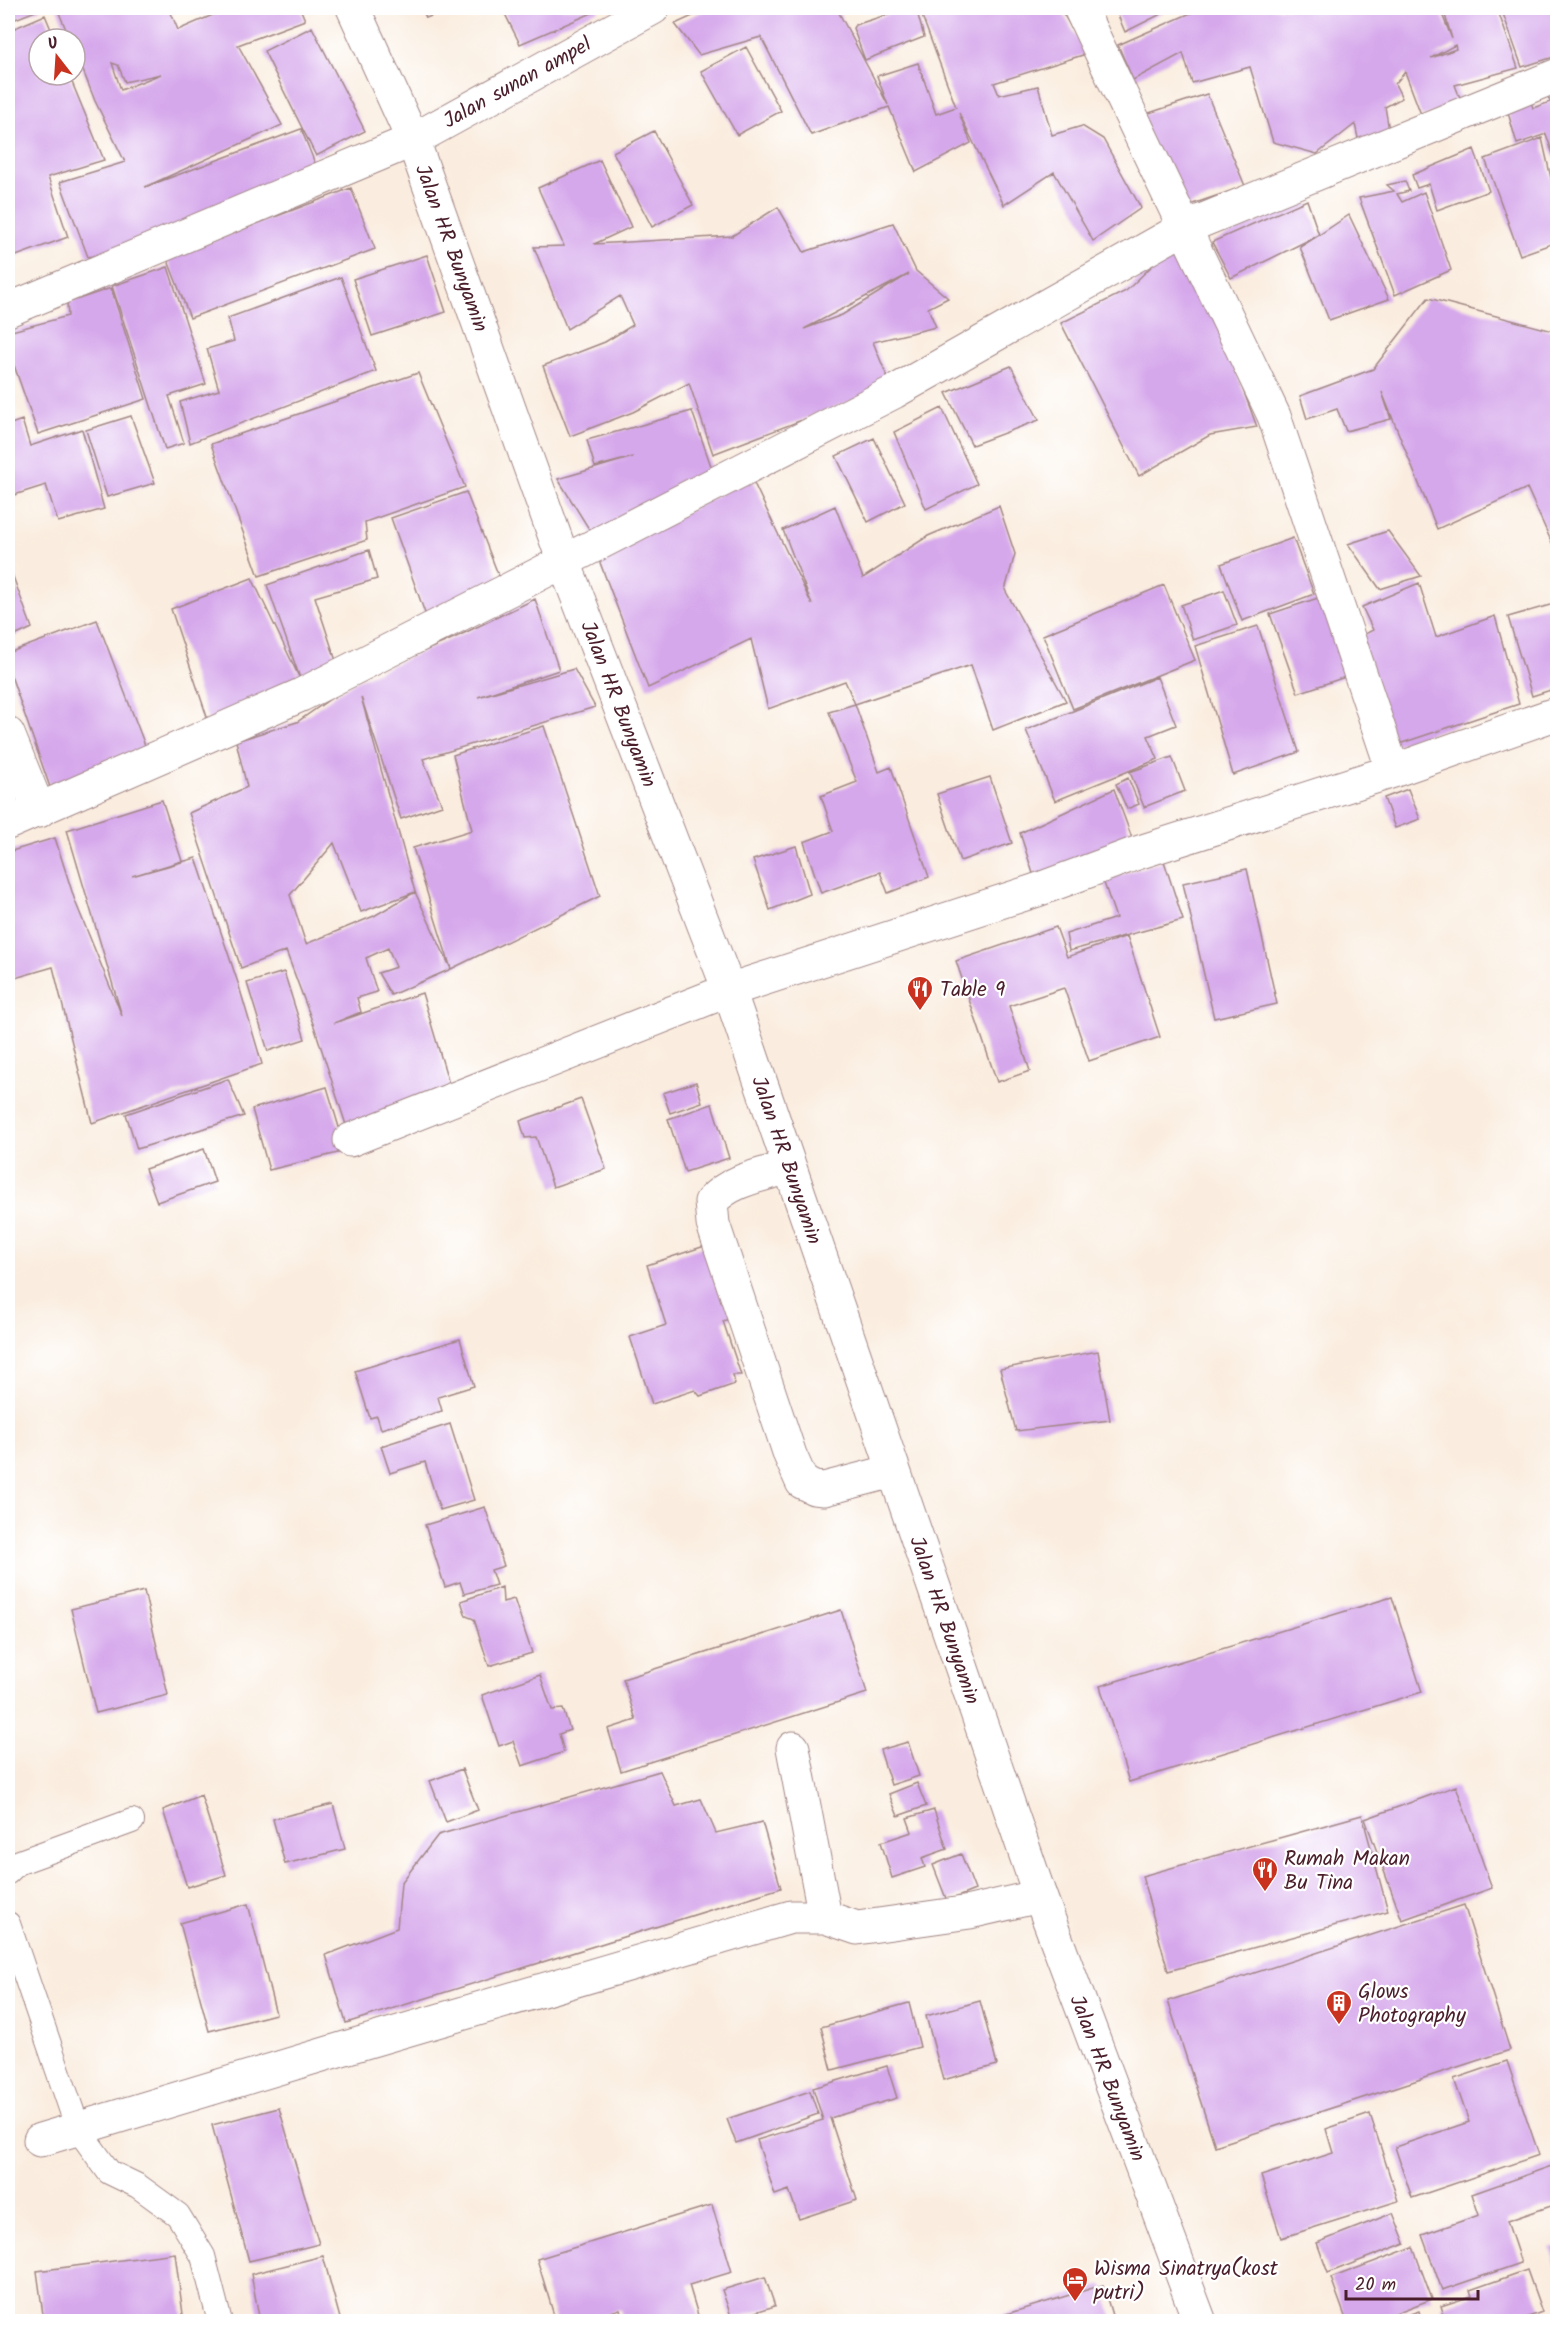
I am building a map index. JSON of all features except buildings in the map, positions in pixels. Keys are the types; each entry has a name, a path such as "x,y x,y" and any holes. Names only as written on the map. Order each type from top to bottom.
{"street":[{"name":"Jalan HR Bunyamin","path":"353,8 413,140 564,562 729,990 1040,1896 1200,2322"},
{"name":"Jalan sunan ampel","path":"8,310 413,140 653,8"},
{"path":"1080,8 1274,416 1393,771"},
{"path":"8,823 301,695 564,562 894,392 1184,228 1557,75"},
{"path":"350,1140 729,990 1037,890 1167,843 1393,771 1557,713"},
{"path":"8,735 39,811"},
{"path":"789,1167 740,1183 717,1194 711,1202 713,1224 790,1455 802,1482 819,1489 893,1471"},
{"path":"793,1748 825,1917"},
{"path":"40,2140 791,1917 825,1917 857,1928 970,1912 1040,1896"}],"lane":[{"path":"8,1872 17,1863 132,1821"},
{"path":"8,1924 78,2129 109,2172 138,2186 178,2215 203,2256 220,2322"}],"place":[{"name":"Table 9","path":"920,1012"},
{"name":"Rumah Makan Bu Tina","path":"1265,1893"},
{"name":"Glows Photography","path":"1339,2026"},
{"name":"Wisma Sinatrya(kost putri)","path":"1075,2303"}]}
